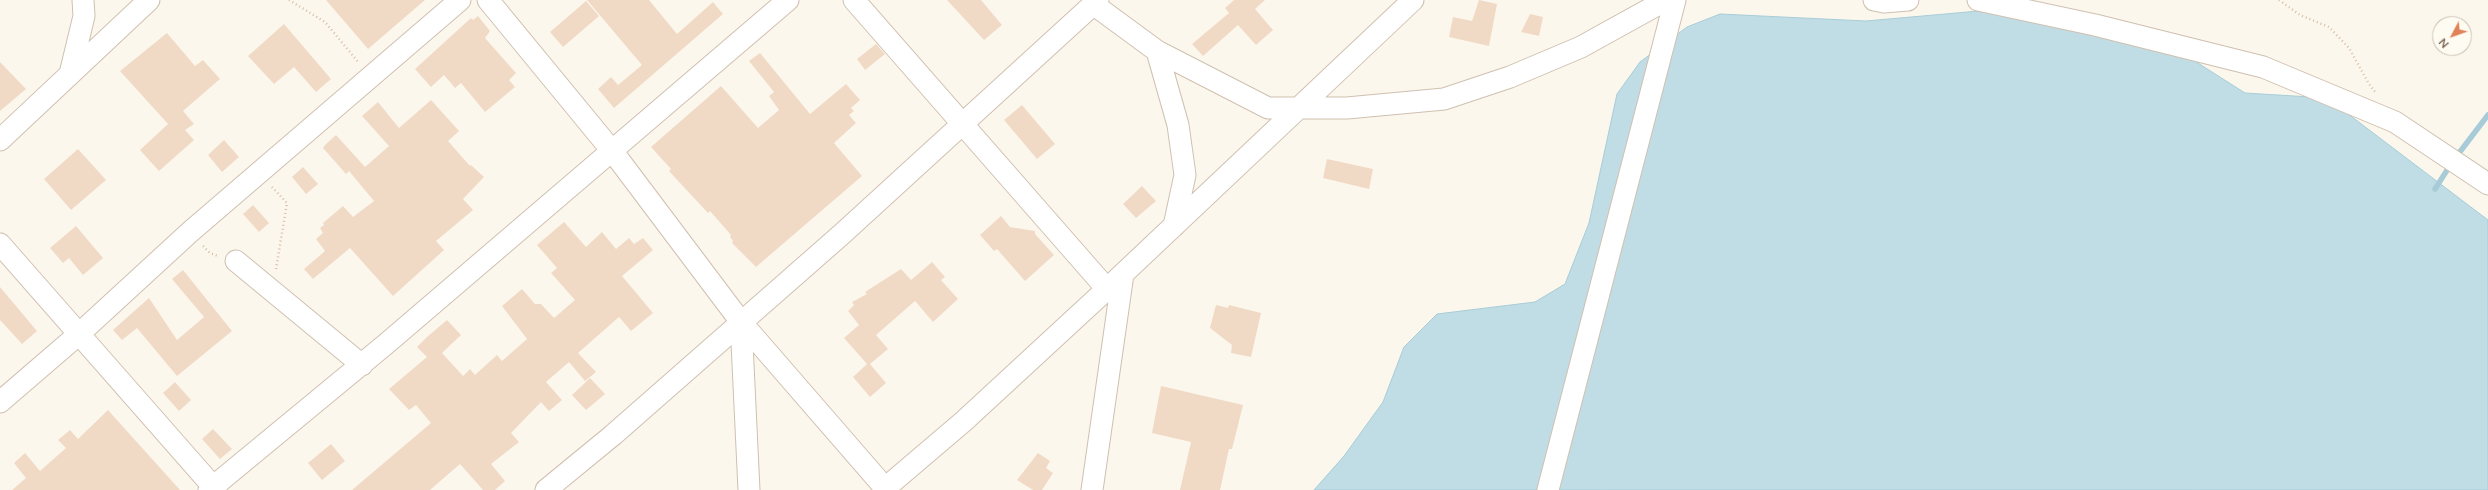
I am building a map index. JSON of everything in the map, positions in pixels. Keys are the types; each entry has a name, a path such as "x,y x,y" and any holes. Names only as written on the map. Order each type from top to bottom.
{"street":[{"path":"70,74 84,16 83,0"},
{"path":"0,140 149,0"},
{"path":"0,402 79,334 190,232 460,0"},
{"path":"488,0 613,152 741,322 884,489 964,421 1107,289 1413,0"},
{"path":"0,244 213,489 613,152 788,0"},
{"path":"854,0 1107,289"},
{"path":"546,490 613,435 842,234 1096,2 1157,51 1268,108 1347,108 1444,99 1510,77 1581,47 1666,0"},
{"path":"1548,490 1675,0"},
{"path":"1874,0 1884,2 1908,0"},
{"path":"1978,0 2095,25 2263,67 2395,122 2488,184"},
{"path":"1157,51 1178,125 1185,174 1174,226"},
{"path":"236,261 362,364"},
{"path":"1092,490 1123,274"},
{"path":"741,322 749,490"}],"path":[{"path":"288,0 325,22 370,78"},
{"path":"2279,0 2300,15 2329,27 2350,48 2369,84 2380,98"},
{"path":"260,172 287,203 273,292"},
{"path":"190,232 210,253 236,261"}],"water":[{"path":"1990,10 2190,58 2245,93 2327,98 2488,220 2488,490 1314,490 1344,456 1383,402 1404,347 1437,314 1535,302 1565,284 1589,223 1617,94 1640,62 1687,27 1720,14 1866,21"}],"building":[{"path":"326,0 425,0 368,49"},
{"path":"587,0 649,0 677,34 713,2 723,14 614,108 598,89 611,77 618,85 642,65"},
{"path":"947,0 981,0 1002,25 984,40"},
{"path":"1234,0 1265,0 1255,9 1273,30 1256,45 1238,25 1203,56 1192,44 1229,13 1225,8"},
{"path":"1479,0 1497,4 1489,46 1449,37 1453,17 1472,21"},
{"path":"586,1 599,16 563,47 550,32"},
{"path":"1530,14 1543,17 1539,36 1521,32"},
{"path":"478,16 490,31 485,38 516,73 509,80 515,87 485,112 461,83 455,88 444,75 431,87 415,69 471,18 473,20"},
{"path":"284,24 331,79 316,92 294,67 274,84 248,56"},
{"path":"167,33 195,66 203,60 220,79 183,111 194,124 185,130 194,140 159,171 140,150 168,124 120,71"},
{"path":"876,44 885,54 865,70 857,59"},
{"path":"760,53 810,114 846,84 860,100 851,108 854,111 849,115 856,123 834,143 862,176 756,267 732,243 733,241 730,237 731,235 710,211 708,213 669,171 671,169 651,147 721,86 758,128 779,110 769,96 774,92 749,61"},
{"path":"0,62 26,89 0,111"},
{"path":"431,100 459,131 448,141 470,166 471,165 484,177 463,199 473,210 436,241 444,250 393,296 350,248 313,279 304,269 325,251 316,239 323,233 320,228 324,225 323,223 343,206 353,217 374,201 349,171 346,174 323,148 336,135 365,167 389,146 362,116 378,102 399,128"},
{"path":"1022,105 1055,144 1037,159 1004,120"},
{"path":"224,140 239,157 222,172 208,155"},
{"path":"78,149 106,180 71,210 44,179"},
{"path":"1327,159 1373,169 1369,189 1323,178"},
{"path":"303,167 318,184 306,194 292,177"},
{"path":"1142,186 1156,201 1136,218 1123,204"},
{"path":"253,205 269,223 259,232 243,214"},
{"path":"1001,216 1010,227 1035,231 1035,234 1054,255 1025,281 997,249 994,251 980,235"},
{"path":"564,222 586,247 602,232 616,249 629,238 634,244 643,238 653,250 622,276 653,313 631,331 619,317 578,353 596,372 585,381 569,362 546,382 562,400 549,411 541,402 511,433 519,442 491,464 505,481 495,490 483,490 460,464 430,490 352,490 431,423 416,405 409,410 389,389 427,357 417,347 427,337 447,320 461,335 442,353 463,376 470,369 475,375 497,355 502,361 527,339 502,306 522,289 535,304 541,304 554,318 575,300 551,273 557,268 537,245"},
{"path":"76,226 103,258 83,275 69,258 63,263 50,248"},
{"path":"932,262 945,277 941,280 958,299 933,322 915,301 876,335 888,349 870,364 886,383 870,397 853,377 867,364 844,338 859,325 848,311 854,305 852,302 867,294 865,292 901,269 911,280"},
{"path":"183,270 232,331 177,376 137,328 122,340 113,330 149,298 177,340 204,317 172,279"},
{"path":"0,287 37,331 22,344 0,320"},
{"path":"1216,305 1228,308 1229,305 1261,313 1251,357 1231,353 1232,345 1210,328"},
{"path":"590,378 605,394 586,410 572,395"},
{"path":"175,382 191,400 179,411 163,393"},
{"path":"1161,386 1243,405 1232,449 1229,449 1220,490 1180,490 1191,442 1152,433"},
{"path":"108,410 180,490 12,490 26,478 14,463 25,453 40,471 66,448 58,440 70,430 78,439"},
{"path":"213,429 232,449 220,459 202,439"},
{"path":"331,444 345,461 322,480 308,463"},
{"path":"1038,453 1050,461 1046,468 1053,473 1042,490 1033,490 1017,480"}],"waterway":[{"path":"2456,157 2488,115"},
{"path":"2435,189 2451,164"}]}
